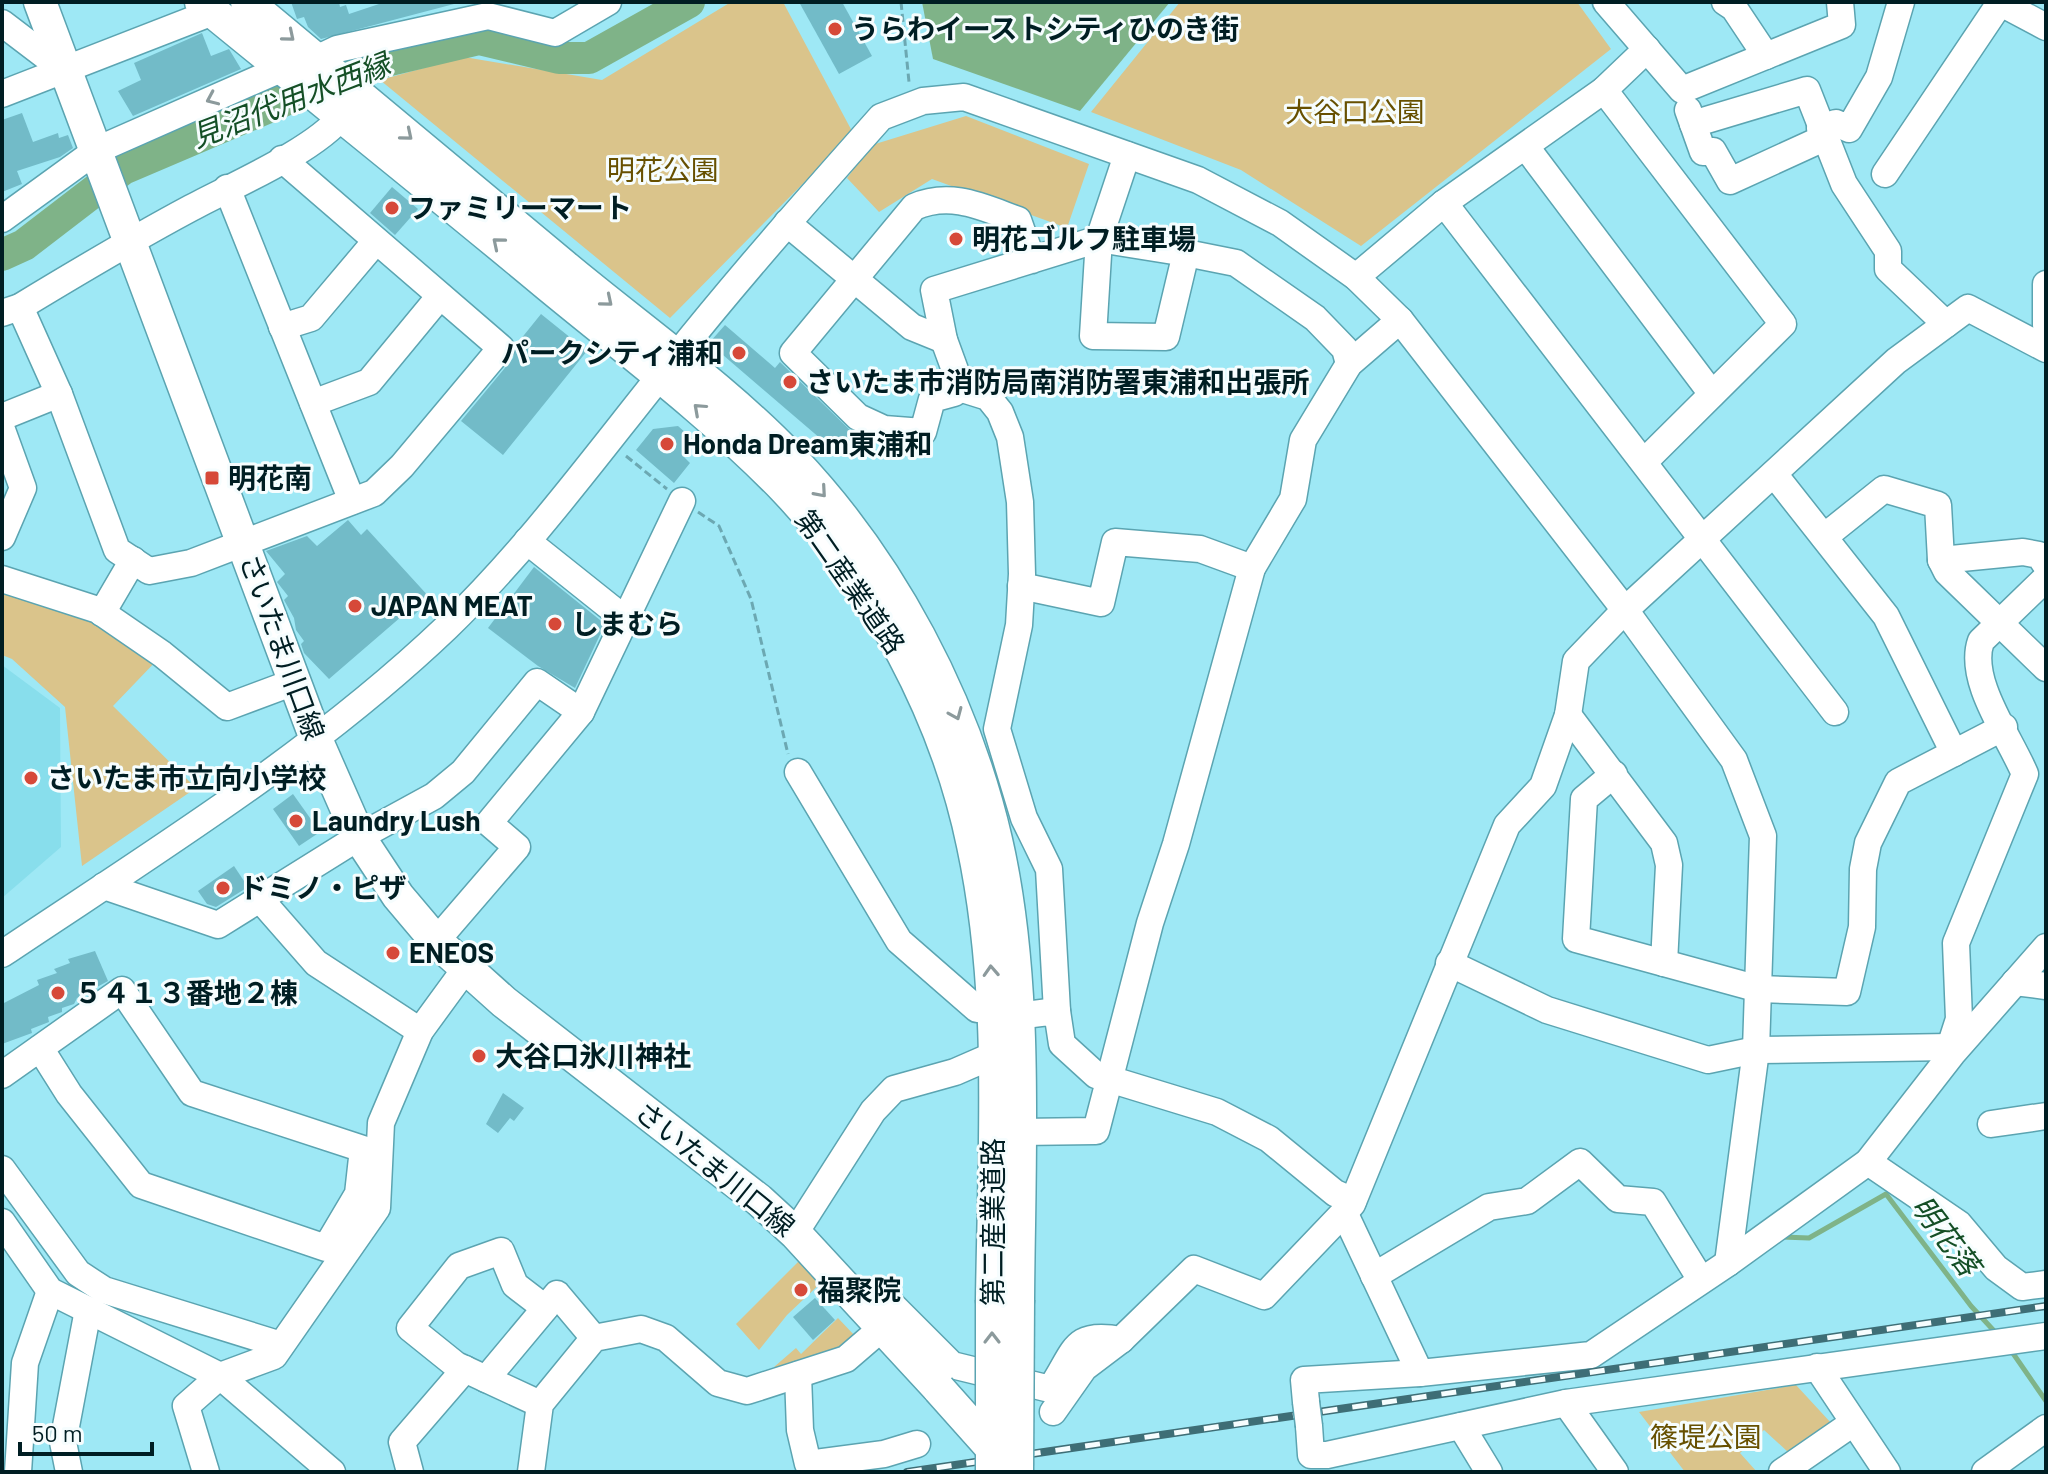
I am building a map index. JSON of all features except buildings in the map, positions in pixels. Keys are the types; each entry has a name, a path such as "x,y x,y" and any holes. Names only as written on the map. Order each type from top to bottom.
{"main road":[{"name":"さいたま川口線","path":"40,2 294,682 359,837 398,896 436,941 504,1002 726,1173 795,1233 939,1389 1003,1466"},
{"name":"第二産業道路","path":"250,3 321,83"},
{"name":"第二産業道路","path":"207,7 321,83 667,367 694,404 785,490 843,562 886,623 922,692 953,770 973,842 1004,1012 1019,1132 1005,1300"},
{"name":"第二産業道路","path":"1003,1466 1005,1300 994,1055 1004,1012"}],"street":[{"path":"282,159 501,348 402,466 374,493 191,563 149,571 117,550 59,394 11,310 332,128 321,83 337,49 488,16 555,33 608,2"},
{"path":"1606,2 1682,90 1703,152 1713,151 1730,181 1836,123 1849,129 1879,77 1901,2"},
{"path":"1725,2 1734,8 1766,56"},
{"path":"1682,90 1842,25 1840,2"},
{"path":"1885,174 2000,3 2046,27"},
{"path":"2,94 65,71 207,7"},
{"path":"2,23 65,71"},
{"path":"1356,277 1444,203 1604,90 1647,49"},
{"path":"2,219 99,154 321,83"},
{"path":"1604,90 1783,324 1644,462"},
{"path":"1693,124 1807,90 1844,184 1888,251 1888,269 1946,324"},
{"path":"2,954 316,739 446,627 527,541 787,223 881,117 911,106 964,97 1198,180 1280,223 1356,277 1400,320 1625,610 1734,760 1763,836 1756,1050 1738,1256"},
{"path":"1526,147 1712,394"},
{"path":"1127,155 1099,239 1093,336 1166,337 1186,253"},
{"path":"227,188 352,501"},
{"path":"1032,260 1018,220 966,201 935,198 914,207 793,353 858,417 884,429 923,432 932,399 954,393 959,381 944,340 934,290 1032,260 1099,239 1236,263 1315,318 1345,349 1349,364"},
{"path":"1444,203 1835,712"},
{"path":"787,223 912,327 944,340"},
{"path":"282,327 311,318 325,306 376,241"},
{"path":"2046,284 2046,325"},
{"path":"313,403 369,382 440,296"},
{"path":"1053,1412 1084,1368 1121,1340 1194,1269 1264,1296 1348,1206 1507,825 1543,786 1568,715 1576,661 1625,610 1896,361 1968,308 2046,349"},
{"path":"1019,1132 1096,1131 1150,923 1176,844 1252,568 1293,499 1303,440 1349,364 1400,320"},
{"path":"956,387 988,397 1000,412 1010,437 1020,502 1021,586 1019,625 997,729 1024,818 1049,869 1057,1011 1062,1044 1096,1075 1230,1119 1269,1139 1335,1193 1348,1206 1374,1276 1420,1373"},
{"path":"2,417 59,394"},
{"path":"2,430 23,488 2,537"},
{"path":"1774,474 1886,616 1954,753"},
{"path":"1824,537 1884,489 1938,505 1941,560 1947,572 2046,668"},
{"path":"436,941 517,847 489,823 581,712 682,501"},
{"path":"527,541 626,620"},
{"path":"1021,586 1101,603 1115,542 1200,549 1252,568"},
{"path":"1941,560 2023,552 2039,555 2045,578 1981,641 1976,655 1979,678 2025,774 1956,943 1959,1019 1951,1050"},
{"path":"102,613 133,560"},
{"path":"2,579 102,613 162,654 227,707 294,682"},
{"path":"104,886 218,925 359,837 434,796 463,772 537,682 581,712"},
{"path":"1568,715 1664,843 1669,865 1664,963"},
{"path":"1614,774 1584,799 1576,939 1759,989 1847,992 1862,927 1863,869 1868,843 1898,782 2004,727"},
{"path":"798,772 899,941 977,1009 1057,1011"},
{"path":"260,899 316,963 420,1031"},
{"path":"2046,947 1951,1050 1868,1162 1738,1256 1591,1355 1420,1373 1304,1380 1311,1455 1327,1455 1566,1403 2046,1336"},
{"path":"1449,963 1547,1010 1708,1060 1756,1050 1951,1050"},
{"path":"206,1472 186,1406 220,1376 274,1356 377,1208 381,1123 420,1031 466,968"},
{"path":"2015,982 2046,986"},
{"path":"2,1075 40,1048 122,990 192,1093 363,1149 358,1194 326,1248 141,1185 69,1094 40,1048"},
{"path":"795,1233 873,1111 894,1089 955,1072 994,1055"},
{"path":"1991,1124 2046,1116"},
{"path":"1374,1276 1489,1207 1527,1201 1580,1162 1618,1199 1653,1202 1701,1280"},
{"path":"1868,1162 1959,1224 1996,1268 2022,1287 2046,1284"},
{"path":"2,1169 78,1273 104,1290 281,1345"},
{"path":"2,1222 50,1291 220,1376 332,1472"},
{"path":"540,1404 475,1374 410,1328 459,1266 501,1251 515,1285 545,1308"},
{"path":"18,1472 13,1382 25,1363 50,1291"},
{"path":"410,1472 402,1442 557,1294 594,1338"},
{"path":"861,1303 872,1295 882,1295 952,1365 1046,1388 1053,1385 1082,1340 1096,1335 1121,1340"},
{"path":"69,1472 63,1442 88,1310"},
{"path":"531,1472 540,1404 594,1338 641,1329 666,1338 718,1383 747,1391 846,1359 882,1328"},
{"path":"1817,1367 1887,1472"},
{"path":"798,1375 800,1430 808,1464 884,1454 917,1444"},
{"path":"1566,1403 1615,1472"},
{"path":"1782,1472 1853,1423"},
{"path":"1461,1426 1489,1472"},
{"path":"1985,1472 2046,1428"}],"path":[{"path":"901,2 911,106"},
{"path":"607,441 682,501 719,526 751,599 788,757 798,772"}],"shaded area":[{"path":"922,2 1170,2 1080,111 933,59"},
{"name":"さいたま市立向小学校","path":"2,665 60,708 61,847 2,898"}],"green space":[{"name":"明花公園","path":"731,2 783,2 853,133 670,318 380,80 464,57 602,80"},
{"name":"大谷口公園","path":"1180,2 1577,2 1611,49 1361,246 1241,170 1091,112"},
{"path":"966,116 1089,164 1067,228 932,179 879,212 847,178 872,145"},
{"path":"2,587 69,605 160,657 113,706 196,788 82,866 65,707 12,659 2,655"},
{"path":"804,1256 824,1280 787,1315 759,1350 736,1324"},
{"path":"838,1318 855,1336 827,1358 778,1372 774,1367 796,1348 801,1354"},
{"name":"篠堤公園","path":"1796,1385 1832,1424 1788,1452 1764,1430 1740,1453 1757,1472 1685,1472 1639,1412"}],"waterway":[{"name":"見沼代用水西縁","path":"2,255 24,245 123,169 365,66 479,39 559,58 589,58 689,2"},
{"name":"明花落","path":"1782,1237 1809,1238 1886,1194 1971,1306 1996,1333"},
{"name":"明花落","path":"2010,1349 2046,1401"}],"railway":[{"path":"907,1472 2046,1306"}],"place":[{"name":"うらわイーストシティひのき街","path":"835,29"},
{"name":"ファミリーマート","path":"392,208"},
{"name":"明花ゴルフ駐車場","path":"956,239"},
{"name":"パークシティ浦和","path":"739,353"},
{"name":"さいたま市消防局南消防署東浦和出張所","path":"790,382"},
{"name":"Honda Dream東浦和","path":"667,444"},
{"name":"明花南","path":"212,478"},
{"name":"JAPAN MEAT","path":"355,606"},
{"name":"しまむら","path":"555,624"},
{"name":"さいたま市立向小学校","path":"31,778"},
{"name":"Laundry Lush","path":"296,821"},
{"name":"ドミノ・ピザ","path":"223,888"},
{"name":"ENEOS","path":"393,953"},
{"name":"５４１３番地２棟","path":"58,993"},
{"name":"大谷口氷川神社","path":"479,1056"},
{"name":"福聚院","path":"801,1290"}]}
